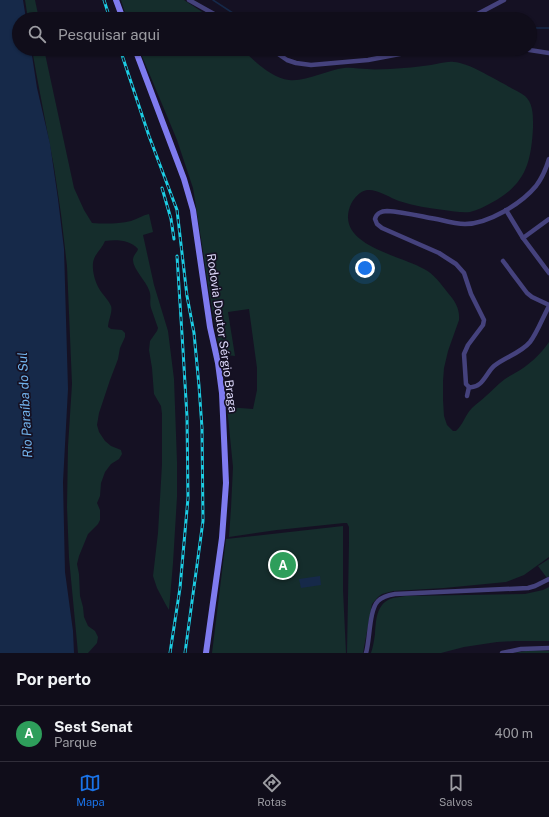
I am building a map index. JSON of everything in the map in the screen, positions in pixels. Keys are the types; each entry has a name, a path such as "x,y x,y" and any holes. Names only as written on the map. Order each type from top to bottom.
{"main road":[{"path":"116,0 121,12"},
{"name":"Rodovia Doutor Sérgio Braga","path":"138,56 184,178 193,210 210,327 218,363 222,393 226,482 222,538 206,653"}],"street":[{"path":"189,0 210,12"},
{"path":"481,12 504,0"},
{"path":"537,51 549,53"},
{"path":"281,56 296,63 311,65 360,61 388,56"},
{"path":"467,396 469,387 466,384 464,354 468,345 484,325 484,320 471,294 464,273 456,264 439,253 382,228 377,224 375,219 378,213 387,211 467,224 486,220 523,199 535,187 545,172 549,159"},
{"path":"506,210 523,238 549,273"},
{"path":"523,238 549,219"},
{"path":"469,387 478,386 493,366 528,344 549,306 527,293 503,261"},
{"path":"366,653 373,609 378,601 387,595 528,588 549,579"},
{"path":"502,653 521,649 549,648"}],"green space":[{"path":"25,0 35,0 38,12 27,12"},
{"path":"121,0 184,0 202,12 125,12"},
{"path":"33,56 46,56 74,188 92,223 112,224 126,222 149,214 153,232 143,235 154,285 168,331 174,379 177,497 169,610 157,588 153,576 158,533 162,464 162,414 161,406 154,394 149,350 150,341 158,328 150,306 149,290 134,264 133,258 138,249 135,246 123,241 105,241 96,254 93,263 94,275 98,286 111,306 108,327 111,329 122,330 125,333 125,337 99,413 97,425 99,432 105,441 111,446 121,450 122,454 119,459 111,464 105,472 97,503 100,510 100,520 88,534 77,564 80,596 84,617 88,626 95,631 98,637 97,643 88,653 78,653 69,558 67,507 68,446 72,384 67,266 54,167"},
{"path":"142,56 249,56 258,64 276,76 289,80 309,78 344,68 390,69 454,62 480,71 521,93 528,99 532,111 533,124 528,163 519,181 512,189 502,196 470,212 457,212 410,204 379,192 367,190 360,193 354,199 351,204 348,218 351,229 360,239 372,247 428,271 440,283 456,305 459,312 459,320 448,351 443,381 444,416 447,425 453,431 458,429 474,406 503,380 520,370 534,359 549,342 549,557 524,575 506,582 393,591 382,594 372,604 363,653 347,653 349,527 347,523 277,530 229,537 233,467 227,407 253,409 257,390 257,368 249,309 228,312 235,356 220,354 193,188 177,140"},
{"path":"343,526 343,590 346,653 212,653 226,539"},
{"path":"549,559 549,576 547,578 538,566"},
{"path":"549,587 549,641 497,642 464,647 441,653 371,653 379,609 390,599 406,596 525,594"},
{"path":"532,650 549,651 549,653 514,653"}],"water":[{"name":"Rio Paraíba do Sul","path":"0,0 23,0 25,12 12,12 12,56 32,56 37,88 50,144 64,249 68,389 63,482 65,572 73,631 74,653 0,653"},
{"path":"320,576 321,585 301,588 299,579"}],"waterway":[{"path":"213,0 231,12"},
{"path":"537,28 549,28"}],"railway":[{"path":"104,0 108,12"},
{"path":"122,56 149,136 177,210 187,296 194,333 202,428 203,521 185,653"},
{"path":"162,188 171,219 174,239"},
{"path":"170,653 180,588 188,498 187,417 177,256"}],"place":[{"name":"Sest Senat","path":"283,565"}]}
